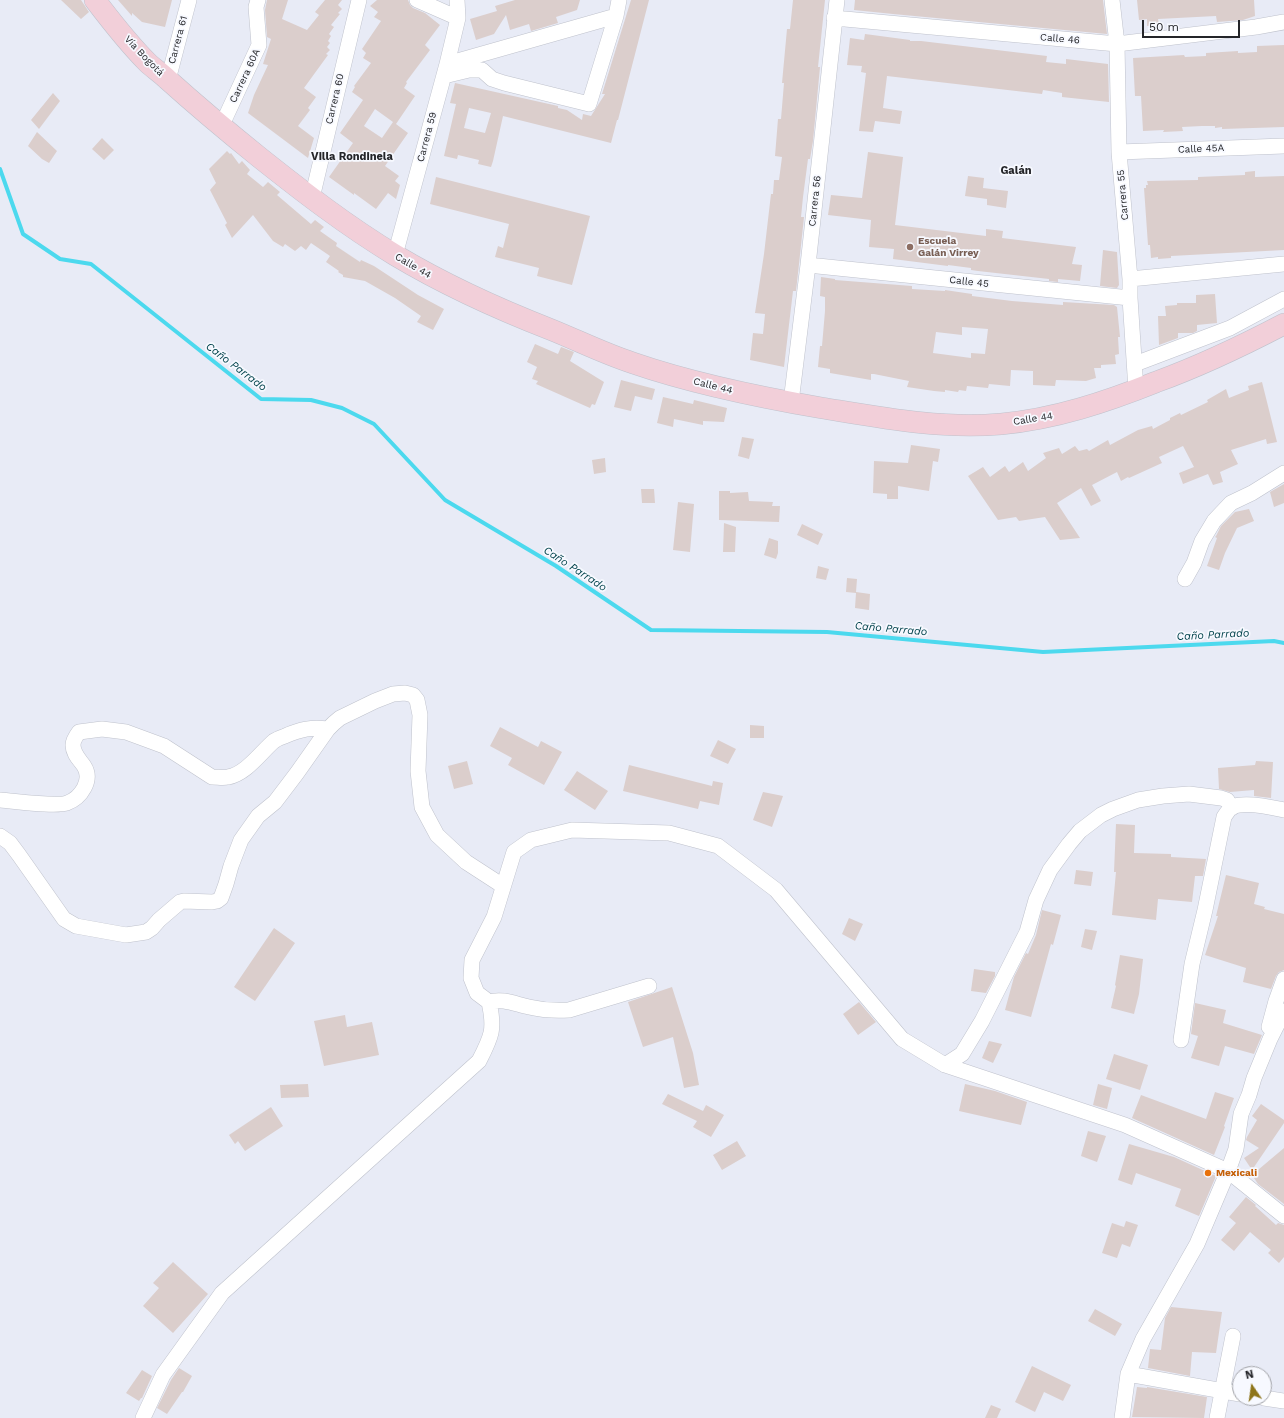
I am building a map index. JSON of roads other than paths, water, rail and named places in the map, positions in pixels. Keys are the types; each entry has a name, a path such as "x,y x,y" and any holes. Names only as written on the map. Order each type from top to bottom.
{"main road":[{"name":"Vía Bogotá","path":"95,0 146,61 197,106"},
{"name":"Calle 44","path":"197,106 221,127 312,198 366,237 433,277 511,314 630,362 666,374 748,394 899,421 925,424 976,425 1021,421 1053,416 1091,406 1136,390 1200,365 1283,326"}],"street":[{"name":"Carrera 61","path":"168,80 189,0"},
{"name":"Carrera 60A","path":"221,127 259,45 256,7 258,0"},
{"name":"Carrera 60","path":"312,198 359,0"},
{"path":"417,0 458,18"},
{"name":"Carrera 59","path":"395,255 446,70 458,18 457,0"},
{"path":"446,70 482,70 492,79 504,83 589,104 616,16 619,0"},
{"name":"Carrera 56","path":"791,402 808,265 837,0"},
{"name":"Carrera 55","path":"1112,0 1117,44 1119,152 1130,279 1136,390"},
{"path":"446,70 616,16"},
{"name":"Calle 46","path":"834,18 1117,44 1233,31 1284,22"},
{"name":"Calle 45A","path":"1119,152 1284,146"},
{"path":"1130,279 1284,264"},
{"name":"Calle 45","path":"808,265 1130,298"},
{"path":"1135,364 1230,328 1284,299"},
{"path":"1185,579 1194,563 1202,541 1214,521 1227,507 1231,503 1252,493 1284,473"},
{"path":"0,836 10,843 20,855 64,919 76,926 116,934 126,935 146,932 180,902 212,902 221,898 230,866 241,840 258,816 280,796 328,729 340,718 375,700 393,694 405,693 413,695 417,700 420,716 418,771 422,807 436,834 466,862 503,886"},
{"path":"0,800 56,804 67,803 77,798 84,790 87,779 85,767 78,760 72,746 74,738 79,732 102,729 126,732 164,746 212,777 221,778 229,777 238,773 256,759 275,740 300,730 315,728 328,729"},
{"path":"945,1065 962,1054 982,1020 1027,932 1036,900 1048,875 1059,857 1080,831 1113,809 1138,800 1163,796 1189,794 1221,798 1227,800 1232,808"},
{"path":"1181,1040 1192,964 1205,910 1224,817 1232,808 1250,805 1284,810"},
{"path":"143,1418 163,1375 222,1293 479,1060 490,1041 493,1020 488,1002 477,993 471,978 472,960 494,917 514,852 531,840 572,830 669,833 718,846 776,890 902,1039 945,1065 1125,1125 1228,1171 1284,1216"},
{"path":"1270,1039 1267,1033 1284,979"},
{"path":"488,1002 503,1000 532,1008 556,1011 569,1010 649,986"},
{"path":"1122,1418 1128,1374 1143,1339 1197,1244 1236,1149 1241,1114 1254,1078 1270,1039 1284,1011"},
{"path":"1217,1418 1233,1336"},
{"path":"1128,1374 1232,1393"},
{"path":"1272,1399 1284,1401"}],"waterway":[{"name":"Caño Parrado","path":"0,169 23,234 60,259 91,264 261,399 311,400 342,408 374,424 445,500 556,566 651,630 827,632 1043,652 1274,641 1284,643"}],"place":[{"name":"Escuela Galán Virrey","path":"910,247"},
{"name":"Mexicali","path":"1208,1173"}],"district":[{"name":"Villa Rondinela","path":"352,157"},
{"name":"Galán","path":"1016,171"}]}
